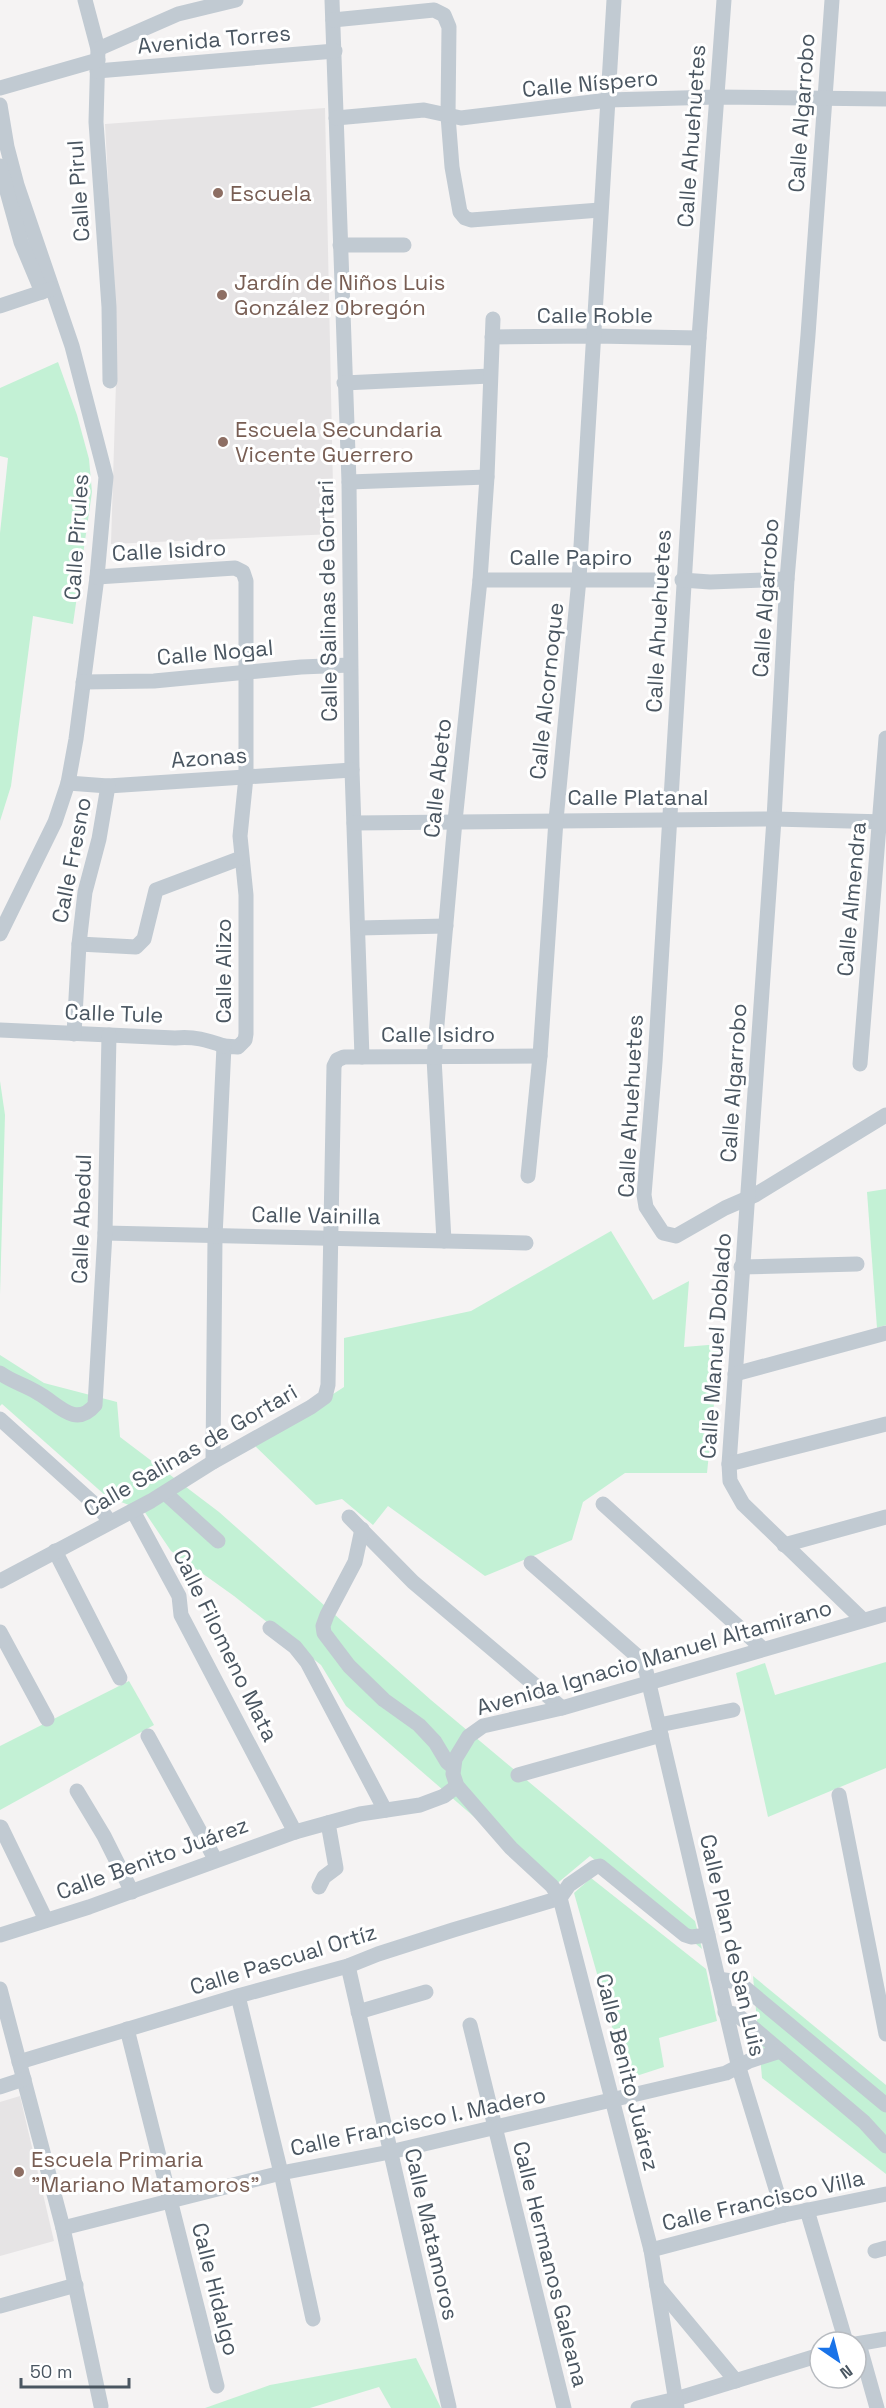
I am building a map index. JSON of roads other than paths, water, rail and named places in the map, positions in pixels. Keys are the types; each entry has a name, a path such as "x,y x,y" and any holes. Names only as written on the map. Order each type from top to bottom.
{"street":[{"name":"Calle Pirul","path":"85,0 98,60 96,122 109,307 110,381"},
{"path":"0,88 98,60 178,14 236,0"},
{"name":"Calle Salinas de Gortari","path":"332,0 349,482 352,770 362,1057"},
{"name":"Calle Alcornoque","path":"528,1176 540,1056 556,820 579,579 614,0"},
{"name":"Calle Ahuehuetes","path":"724,0 682,580 655,1062 644,1195 648,1211 663,1233 669,1236 682,1234 724,1209 747,1199"},
{"name":"Calle Algarrobo","path":"747,1199 774,819 787,579 808,335 832,0"},
{"path":"333,20 434,10 444,15 448,27 448,116 452,167 460,212 465,218 471,220 600,210"},
{"name":"Avenida Torres","path":"98,60 335,51"},
{"name":"Calle Níspero","path":"336,118 424,110 448,116 471,118 608,99 717,97 886,99"},
{"name":"Calle Pirules","path":"0,105 7,147 47,291 72,346 104,467 106,495 76,738 68,783 55,822 0,934"},
{"path":"0,166 21,242 47,291 0,306"},
{"path":"340,245 404,245"},
{"name":"Calle Abeto","path":"444,1241 434,1058 480,580 487,477 493,319"},
{"name":"Calle Roble","path":"492,337 699,338"},
{"path":"344,383 490,376"},
{"path":"349,482 487,477"},
{"name":"Calle Isidro","path":"97,577 235,568 243,572"},
{"name":"Calle Alizo","path":"213,1462 215,1237 224,1046 238,1047 245,1040 246,1034 246,895 241,858 241,816 246,777 246,581 243,572"},
{"path":"682,580 710,582 787,579"},
{"name":"Calle Papiro","path":"480,580 662,580"},
{"name":"Calle Nogal","path":"83,682 154,681 301,667 350,666"},
{"name":"Calle Almendra","path":"860,1064 883,822 886,738"},
{"name":"Azonas","path":"68,783 108,786 352,770"},
{"name":"Calle Fresno","path":"74,1034 79,944 86,892 99,839 108,786"},
{"name":"Calle Platanal","path":"354,823 774,819 883,822"},
{"name":"Calle Fresno","path":"79,944 131,948 139,945 144,939 156,890 241,858"},
{"path":"359,928 446,926"},
{"name":"Calle Tule","path":"0,1030 189,1037 224,1046"},
{"name":"Calle Abedul","path":"0,1373 41,1394 54,1405 70,1413 78,1415 88,1413 95,1405 105,1233 109,1035"},
{"name":"Calle Isidro","path":"337,1060 344,1057 540,1056"},
{"name":"Calle Salinas de Gortari","path":"0,1581 165,1493 325,1396 328,1385 334,1066 337,1060"},
{"path":"747,1199 886,1115"},
{"name":"Calle Manuel Doblado","path":"747,1199 729,1464 730,1481 743,1504 863,1620"},
{"name":"Calle Vainilla","path":"105,1233 526,1243"},
{"path":"741,1267 857,1264"},
{"path":"735,1374 886,1333"},
{"path":"0,1419 101,1510 110,1522"},
{"path":"729,1464 886,1424"},
{"path":"165,1493 218,1541"},
{"path":"603,1504 763,1649"},
{"name":"Calle Filomeno Mata","path":"133,1510 179,1596 181,1615 296,1832"},
{"path":"349,1517 413,1582 562,1708"},
{"path":"784,1545 886,1517"},
{"path":"362,1529 354,1562 323,1626 326,1636 349,1666 384,1700 419,1725 453,1767"},
{"path":"55,1551 120,1678"},
{"name":"Calle Plan de San Luis","path":"531,1563 637,1656 644,1665 739,2068 784,2215"},
{"name":"Avenida Ignacio Manuel Altamirano","path":"453,1767 458,1752 478,1728 562,1708 886,1614"},
{"path":"270,1628 295,1647 307,1662 385,1810"},
{"path":"0,1632 47,1719"},
{"path":"518,1775 660,1730 733,1710"},
{"path":"148,1736 215,1860"},
{"name":"Calle Benito Juárez","path":"453,1767 457,1786 511,1848 552,1886 560,1898 651,2250 676,2404"},
{"name":"Calle Benito Juárez","path":"0,1935 132,1892 296,1832 437,1799 457,1786"},
{"path":"76,1791 104,1836 132,1892"},
{"path":"839,1795 886,2034"},
{"path":"319,1887 324,1877 336,1868 328,1823"},
{"path":"1,1827 46,1920"},
{"path":"560,1898 569,1885 600,1866 686,1935 691,1937 708,1935"},
{"name":"Calle Pascual Ortíz","path":"19,2062 237,1996 348,1966 453,1929 560,1898"},
{"name":"Calle Matamoros","path":"348,1966 449,2407"},
{"path":"718,1978 738,1982 886,2105"},
{"path":"0,1989 63,2228 101,2406"},
{"path":"358,2012 426,1992"},
{"path":"237,1996 314,2319"},
{"path":"725,2012 735,2014 780,2051 864,2122 886,2146"},
{"name":"Calle Hermanos Galeana","path":"470,2025 493,2127 564,2408"},
{"name":"Calle Hidalgo","path":"127,2029 217,2386"},
{"name":"Calle Francisco I. Madero","path":"63,2228 281,2173 390,2152 612,2102 739,2068 749,2061 780,2051"},
{"path":"0,2087 24,2079"},
{"name":"Calle Francisco Villa","path":"651,2250 784,2215 886,2194"},
{"path":"807,2210 849,2330"},
{"path":"0,2306 76,2285"},
{"path":"657,2286 736,2380"},
{"path":"868,2341 886,2339"},
{"path":"638,2408 676,2404 736,2380 808,2359"},
{"path":"868,2383 877,2408"}],"place":[{"name":"Escuela","path":"218,193"},
{"name":"Jardín de Niños Luis González Obregón","path":"222,295"},
{"name":"Escuela Secundaria Vicente Guerrero","path":"223,442"},
{"name":"Escuela Primaria \"Mariano Matamoros\"","path":"19,2172"}]}
